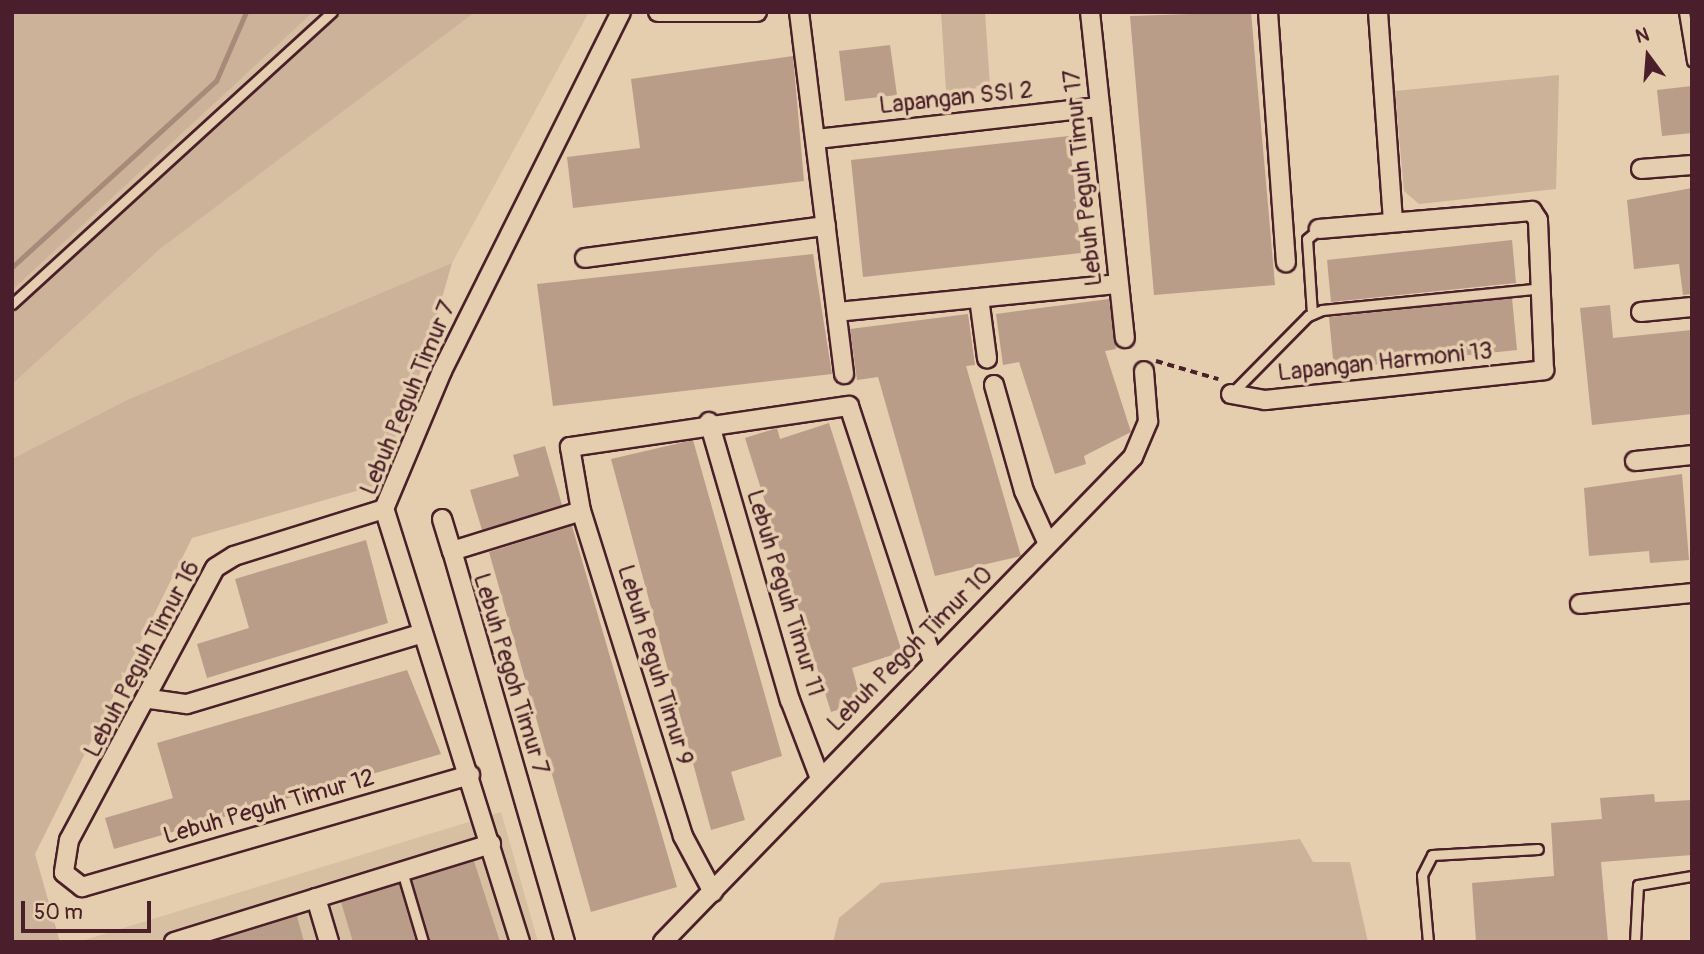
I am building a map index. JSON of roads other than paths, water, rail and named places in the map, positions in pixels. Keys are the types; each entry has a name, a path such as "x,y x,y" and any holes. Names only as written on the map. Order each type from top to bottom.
{"street":[{"name":"Lebuh Peguh Timur 7","path":"520,942 470,775 384,509 442,371 621,12"},
{"path":"658,12 757,12"},
{"path":"799,12 817,138 844,374"},
{"name":"Lebuh Peguh Timur 17","path":"1090,12 1125,338"},
{"path":"1268,12 1286,262"},
{"path":"1378,12 1394,222"},
{"name":"Lapangan SSI 2","path":"817,138 1100,107"},
{"path":"1641,169 1692,164"},
{"path":"1319,229 1520,208 1538,220 1541,288"},
{"path":"585,258 826,226"},
{"path":"837,312 1118,284"},
{"name":"Lapangan Harmoni 13","path":"1231,394 1265,400 1544,370 1541,288"},
{"path":"979,298 987,358"},
{"path":"1641,312 1692,307"},
{"name":"Lebuh Pegoh Timur 10","path":"663,942 819,776 1133,457 1148,421 1143,371"},
{"path":"994,385 1024,491 1048,544"},
{"path":"709,422 849,406 933,661"},
{"name":"Lebuh Peguh Timur 9","path":"709,422 570,447 581,511 683,836 713,891"},
{"name":"Lebuh Peguh Timur 11","path":"709,422 819,776"},
{"path":"1635,461 1692,455"},
{"name":"Lebuh Peguh Timur 16","path":"82,887 64,873 69,840 150,699 215,568 234,556 384,509"},
{"name":"Lebuh Pegoh Timur 7","path":"565,942 452,551 581,511"},
{"path":"442,519 452,551"},
{"path":"1580,604 1692,593"},
{"path":"150,699 187,704 423,633"},
{"name":"Lebuh Peguh Timur 12","path":"82,887 470,775"},
{"path":"174,942 491,844"},
{"path":"316,898 329,942"}],"lane":[{"path":"12,304 332,12"},
{"path":"1684,12 1692,61"},
{"path":"1312,314 1307,239 1319,229"},
{"path":"1231,394 1312,314 1541,288"},
{"path":"1428,942 1422,875 1432,855 1538,849"},
{"path":"402,871 423,942"},
{"path":"1635,942 1638,885 1692,876"}],"waterway":[{"path":"12,267 216,81 246,12"}]}
